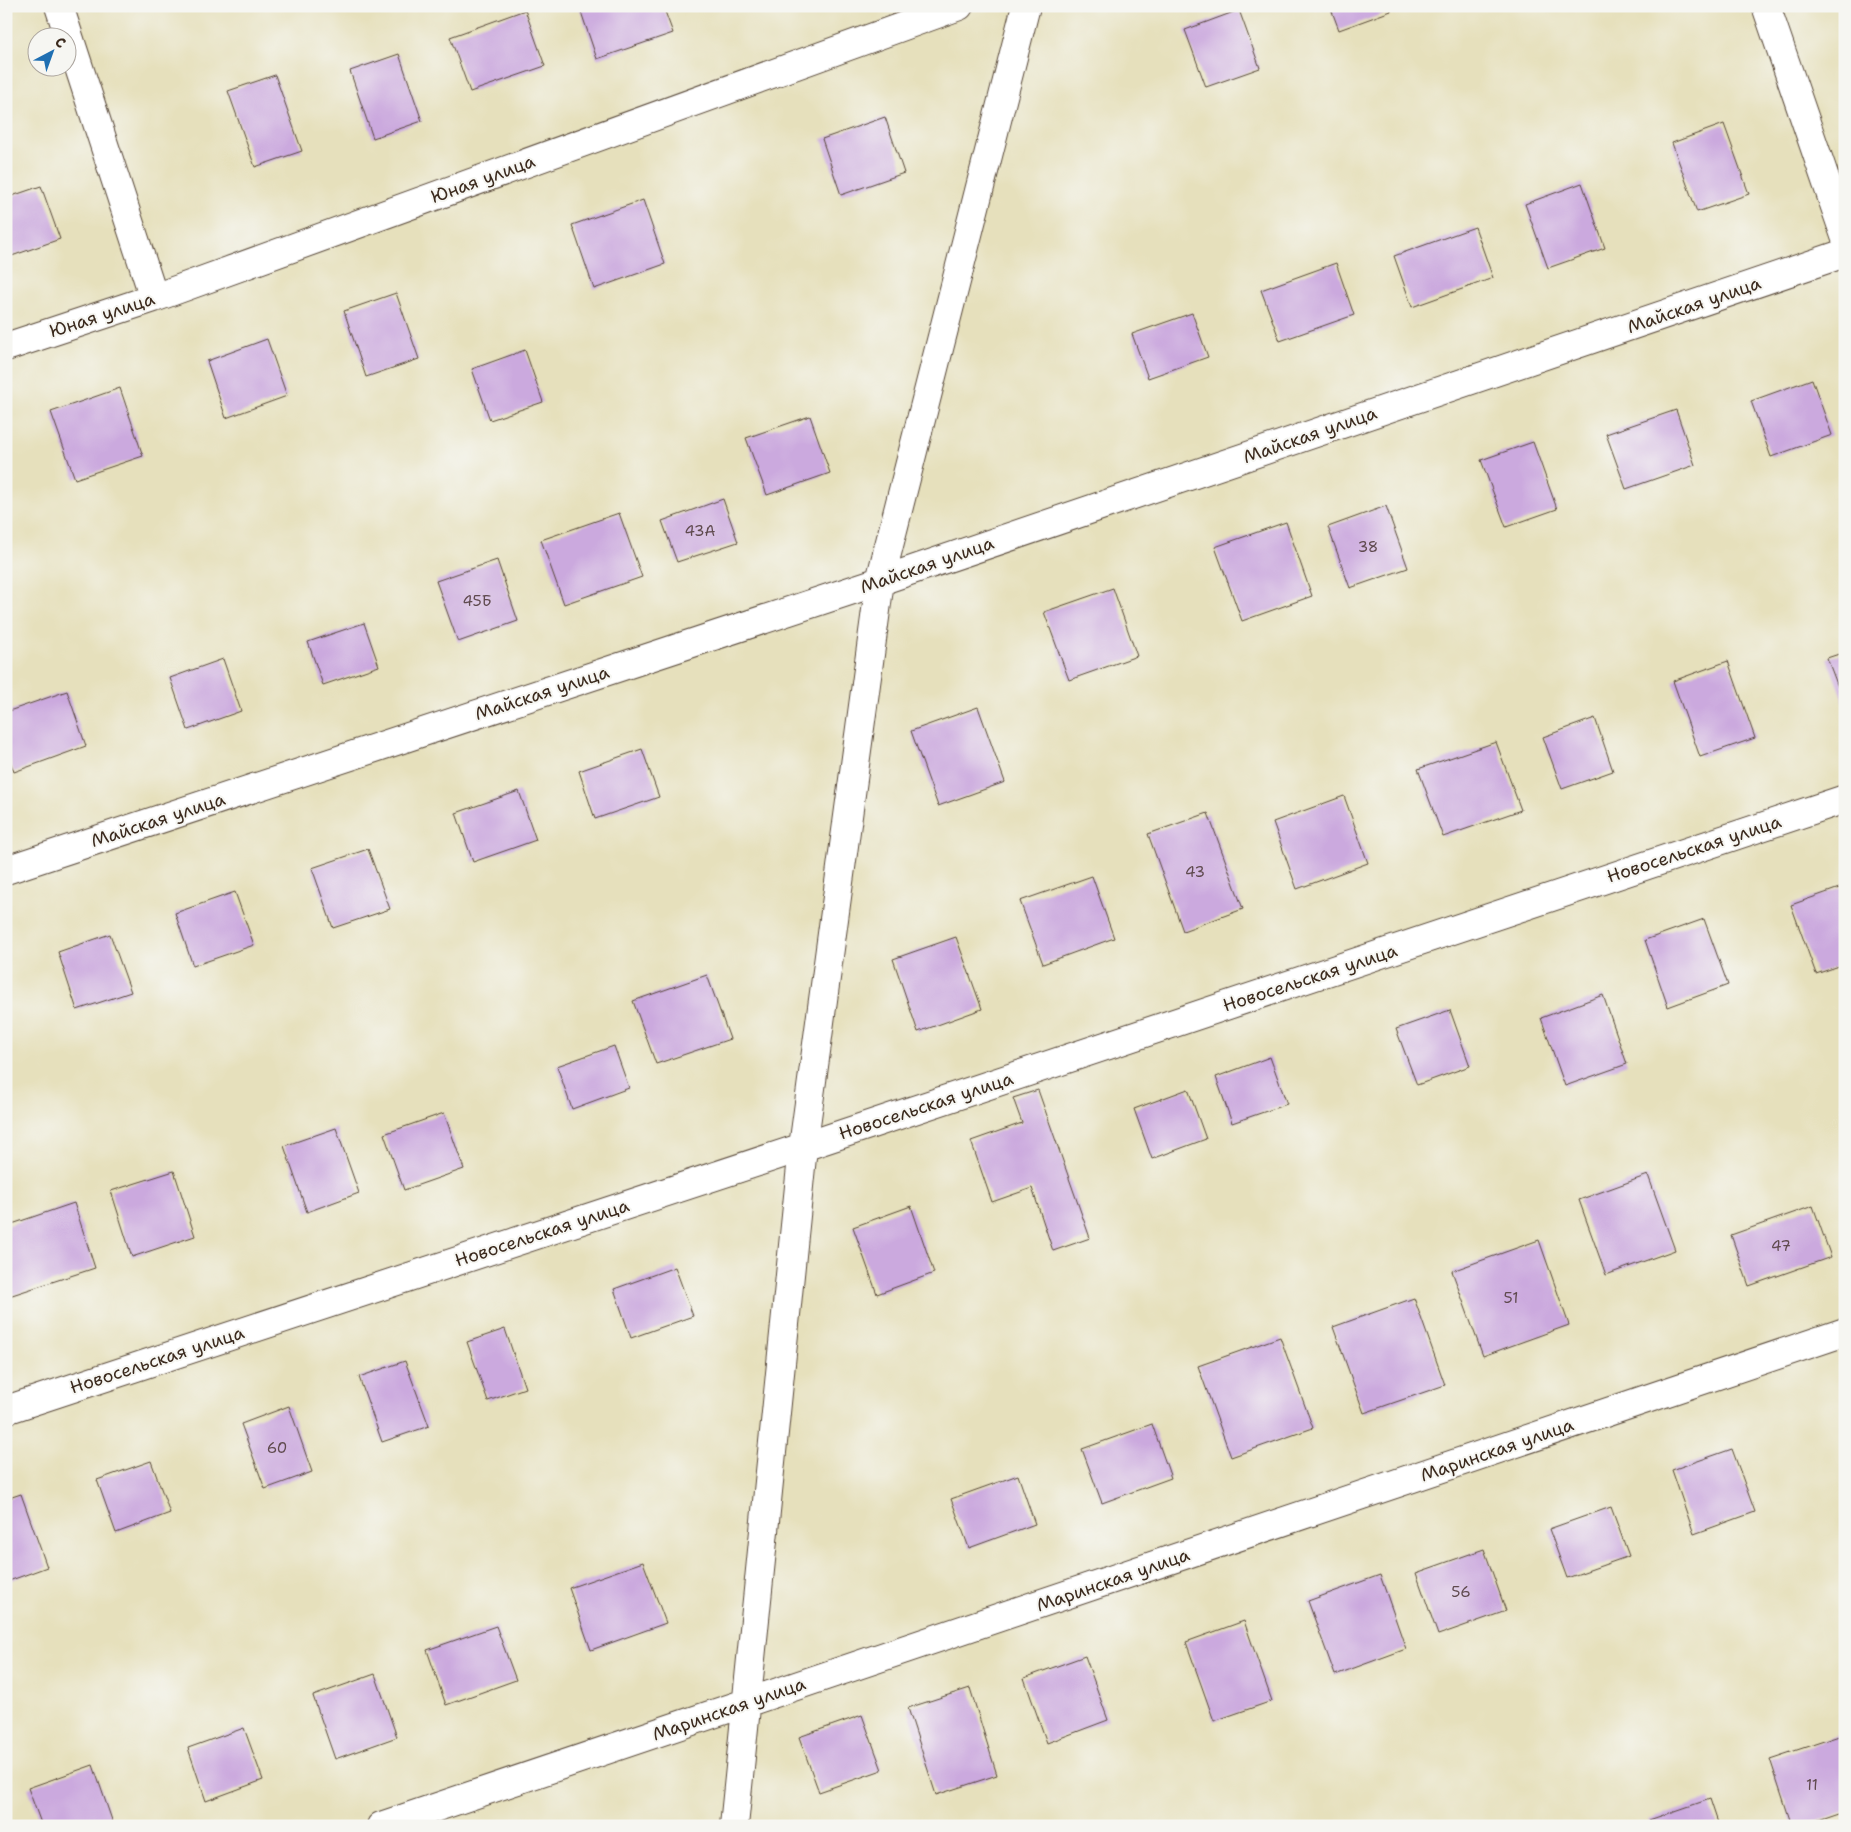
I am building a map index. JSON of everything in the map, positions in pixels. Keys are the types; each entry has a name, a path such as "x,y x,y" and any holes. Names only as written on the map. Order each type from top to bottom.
{"street":[{"path":"59,6 154,298"},
{"name":"Юная улица","path":"6,347 154,298 959,6"},
{"path":"734,1826 803,1147 880,581 1026,6"},
{"path":"1766,6 1845,236"},
{"name":"Майская улица","path":"6,870 880,581 1845,254"},
{"name":"Новосельская улица","path":"6,1410 803,1147 1845,799"},
{"name":"Маринская улица","path":"381,1826 1845,1332"}],"building":[{"path":"579,6 663,6 673,33 597,59"},
{"path":"1330,6 1390,6 1391,11 1339,30"},
{"path":"525,10 545,66 470,92 450,37"},
{"path":"1239,10 1260,68 1206,87 1185,30"},
{"path":"399,54 422,121 373,138 350,71"},
{"path":"275,75 302,151 255,167 228,91"},
{"path":"885,117 904,173 841,195 822,139"},
{"path":"1724,124 1749,194 1697,212 1672,143"},
{"path":"1582,183 1605,248 1548,268 1525,204"},
{"path":"41,186 60,239 6,258 6,198"},
{"path":"643,200 665,264 594,289 572,225"},
{"path":"1475,227 1493,278 1412,307 1394,256"},
{"path":"1336,263 1354,315 1280,341 1261,290"},
{"path":"396,293 419,359 366,377 344,311"},
{"path":"1192,313 1208,357 1148,378 1132,334"},
{"path":"267,339 287,396 226,418 207,361"},
{"path":"525,350 543,402 490,420 472,369"},
{"path":"1812,379 1832,435 1771,457 1751,401"},
{"path":"120,388 143,456 75,479 51,412"},
{"path":"1676,410 1695,465 1626,489 1606,434"},
{"path":"810,416 830,473 767,495 746,438"},
{"path":"1533,442 1557,509 1506,527 1481,460"},
{"path":"723,499 738,542 677,562 662,521"},
{"path":"1386,506 1408,568 1350,588 1328,527"},
{"path":"619,513 642,577 564,604 541,540"},
{"path":"1286,522 1312,596 1242,621 1215,547"},
{"path":"497,560 518,621 458,642 436,581"},
{"path":"1113,588 1137,656 1069,680 1044,612"},
{"path":"364,623 379,666 323,685 308,642"},
{"path":"1845,652 1845,705 1827,658"},
{"path":"223,659 241,711 188,730 170,678"},
{"path":"1728,661 1755,738 1700,757 1673,681"},
{"path":"67,691 86,746 14,772 6,750 6,712"},
{"path":"978,707 1005,782 938,806 911,731"},
{"path":"1595,718 1613,771 1562,789 1543,737"},
{"path":"1496,742 1521,810 1443,837 1418,769"},
{"path":"642,749 659,797 595,819 579,771"},
{"path":"519,791 536,840 473,862 456,813"},
{"path":"1344,796 1368,863 1297,889 1273,822"},
{"path":"1208,813 1243,909 1183,931 1148,834"},
{"path":"368,849 390,909 333,928 312,868"},
{"path":"1092,876 1114,938 1043,964 1020,901"},
{"path":"1845,886 1845,964 1816,974 1791,905"},
{"path":"235,892 254,945 193,966 175,913"},
{"path":"1704,919 1728,985 1668,1007 1645,940"},
{"path":"110,934 131,992 77,1010 58,952"},
{"path":"956,937 982,1009 918,1032 893,959"},
{"path":"707,975 730,1039 656,1064 633,1001"},
{"path":"1603,995 1627,1064 1565,1086 1541,1018"},
{"path":"1450,1010 1470,1066 1417,1085 1396,1029"},
{"path":"614,1046 629,1088 572,1109 557,1066"},
{"path":"1270,1057 1287,1104 1232,1123 1216,1077"},
{"path":"1188,1089 1206,1139 1152,1159 1134,1109"},
{"path":"1038,1090 1090,1238 1053,1251 1032,1188 992,1202 971,1141 1022,1123 1013,1098"},
{"path":"444,1113 464,1169 404,1190 384,1134"},
{"path":"336,1128 359,1193 307,1212 284,1146"},
{"path":"174,1171 195,1236 132,1257 111,1191"},
{"path":"1648,1175 1675,1250 1606,1275 1579,1200"},
{"path":"74,1203 95,1268 6,1297 6,1226"},
{"path":"911,1206 934,1273 877,1294 853,1227"},
{"path":"1813,1206 1831,1257 1749,1286 1731,1235"},
{"path":"1539,1240 1569,1325 1483,1356 1452,1271"},
{"path":"675,1267 693,1316 631,1338 614,1289"},
{"path":"1414,1298 1445,1385 1364,1413 1333,1327"},
{"path":"505,1329 525,1388 488,1401 467,1342"},
{"path":"1280,1337 1313,1428 1231,1457 1198,1366"},
{"path":"405,1361 429,1426 382,1442 359,1377"},
{"path":"289,1406 312,1472 265,1489 241,1424"},
{"path":"1152,1424 1171,1478 1102,1503 1082,1449"},
{"path":"1732,1449 1755,1512 1694,1534 1672,1470"},
{"path":"151,1461 170,1513 116,1533 97,1480"},
{"path":"1018,1475 1035,1524 969,1548 951,1499"},
{"path":"21,1494 47,1567 6,1582 6,1499"},
{"path":"1611,1507 1629,1556 1567,1578 1549,1529"},
{"path":"1484,1549 1506,1611 1438,1635 1416,1573"},
{"path":"643,1562 666,1623 591,1650 569,1588"},
{"path":"1380,1575 1406,1649 1335,1675 1308,1601"},
{"path":"1244,1621 1272,1701 1214,1721 1186,1642"},
{"path":"496,1626 516,1680 446,1705 427,1650"},
{"path":"1085,1656 1108,1720 1047,1743 1024,1678"},
{"path":"375,1674 397,1737 335,1759 313,1696"},
{"path":"970,1688 997,1775 936,1795 908,1708"},
{"path":"862,1715 882,1770 819,1792 799,1737"},
{"path":"244,1728 263,1780 206,1801 188,1748"},
{"path":"1839,1736 1845,1754 1845,1811 1801,1826 1792,1826 1770,1759"},
{"path":"93,1765 114,1826 42,1826 28,1788"},
{"path":"1710,1799 1719,1826 1652,1826 1649,1820"}]}
